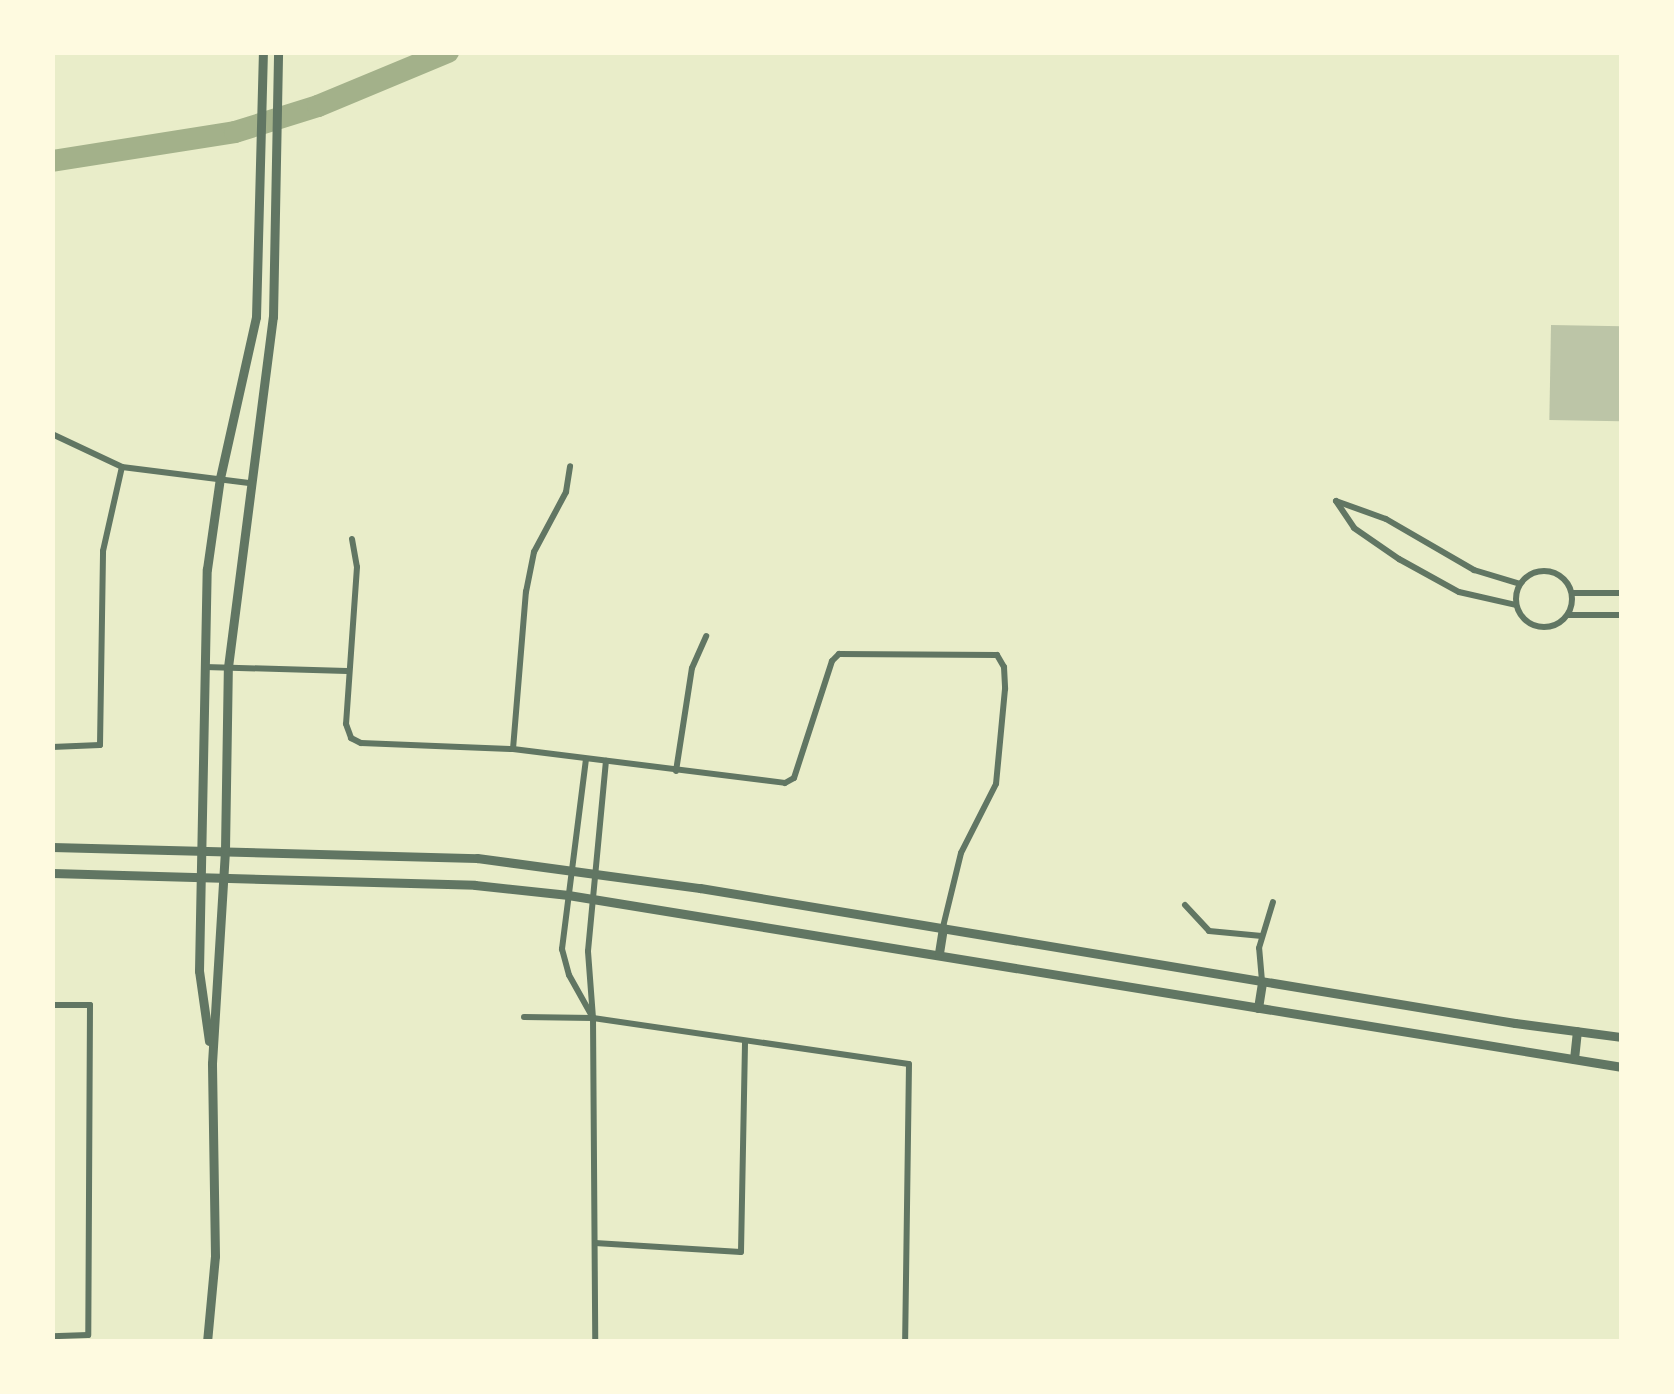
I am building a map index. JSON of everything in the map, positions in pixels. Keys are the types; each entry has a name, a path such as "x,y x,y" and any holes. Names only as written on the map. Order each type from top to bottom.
{"street":[{"path":"212,1063 200,971 206,569 220,478 256,318 263,52"},
{"path":"207,1342 215,1256 212,1063 225,850 228,667 273,318 278,52"},
{"path":"52,434 122,468 249,483"},
{"path":"513,749 526,592 534,552 566,492 570,466"},
{"path":"52,747 100,744 103,551 122,468"},
{"path":"1520,584 1474,570 1386,519 1336,501 1354,528 1399,558 1459,592 1516,605 1536,626 1554,626 1568,615 1622,615"},
{"path":"352,539 357,568 346,724 352,738 372,744 513,749 676,772 789,782 794,778 832,661 838,654 998,655 1004,667 1005,689 996,784 961,853 939,953"},
{"path":"1516,605 1520,584 1535,572 1554,572 1572,593 1622,593"},
{"path":"1568,615 1572,593"},
{"path":"676,772 692,668 706,636"},
{"path":"204,666 347,671"},
{"path":"586,759 562,949 569,975 594,1018"},
{"path":"594,1342 594,1018 588,952 606,761"},
{"path":"52,846 477,858 943,927 1262,982 1622,1037"},
{"path":"52,873 201,874 476,885 568,895 1622,1067"},
{"path":"1258,1008 1262,936 1273,902"},
{"path":"1185,904 1209,931 1262,936"},
{"path":"52,1005 90,1005 88,1336 52,1336"},
{"path":"524,1017 594,1018 909,1064 905,1342"},
{"path":"1574,1058 1577,1031"},
{"path":"595,1243 741,1252 744,1041"}],"building":[{"path":"1551,325 1622,326 1620,421 1549,420"}],"waterway":[{"path":"52,161 235,132 318,106 448,52"}]}
